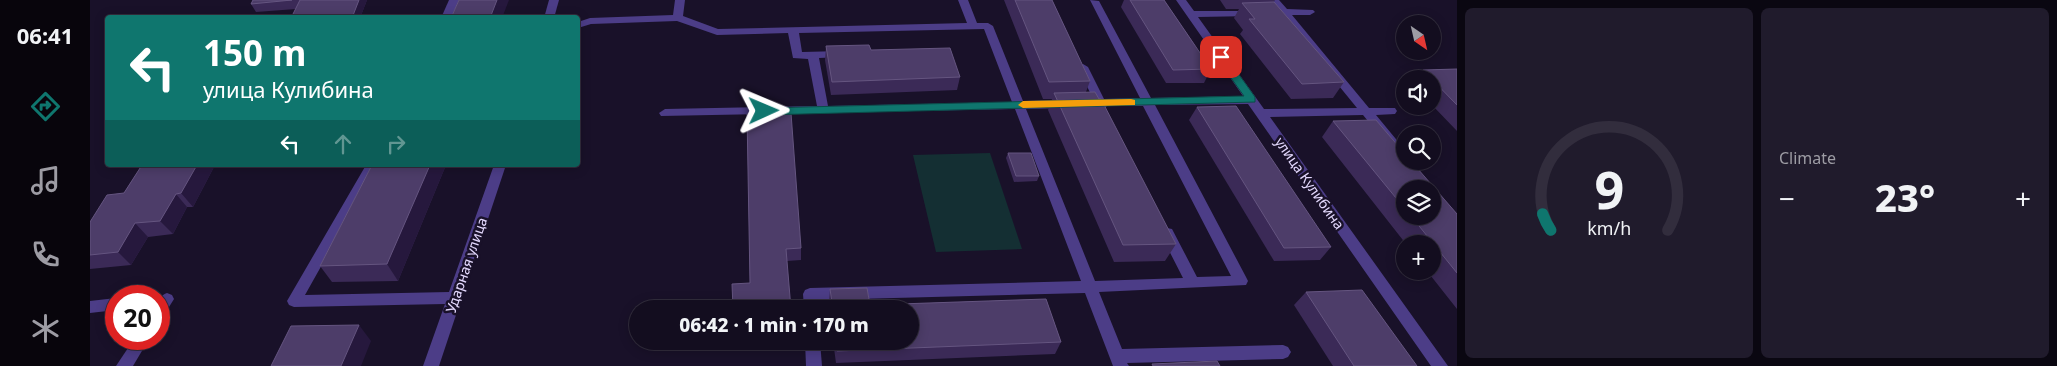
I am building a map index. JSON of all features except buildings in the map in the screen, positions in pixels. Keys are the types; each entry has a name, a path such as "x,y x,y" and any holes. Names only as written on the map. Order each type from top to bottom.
{"street":[{"path":"447,15 454,0"},
{"path":"550,15 554,0"},
{"path":"678,18 680,0"},
{"path":"962,0 973,27"},
{"name":"улица Кулибина","path":"1181,0 1440,366"},
{"path":"1274,0 1396,147"},
{"path":"810,300 810,294 1241,281 1149,102 1094,1"},
{"path":"1191,14 1310,12"},
{"path":"580,24 590,21 678,18 717,32 988,26 1119,361 1283,352"},
{"path":"793,30 797,56 850,54"},
{"path":"812,55 822,110"},
{"path":"1080,60 1109,120"},
{"path":"665,113 1251,100"},
{"path":"1261,112 1391,111"},
{"path":"371,167 294,301 455,298"},
{"name":"Ударная улица","path":"431,366 499,167"},
{"path":"1162,223 1193,283"},
{"path":"90,307 105,305"},
{"path":"124,366 135,350"},
{"path":"813,350 814,366"}],"green space":[{"path":"990,153 1022,249 936,252 913,155"}],"slow traffic":[{"path":"1023,105 1131,103"}],"route":[{"path":"764,111 1251,100 1221,57"}]}
